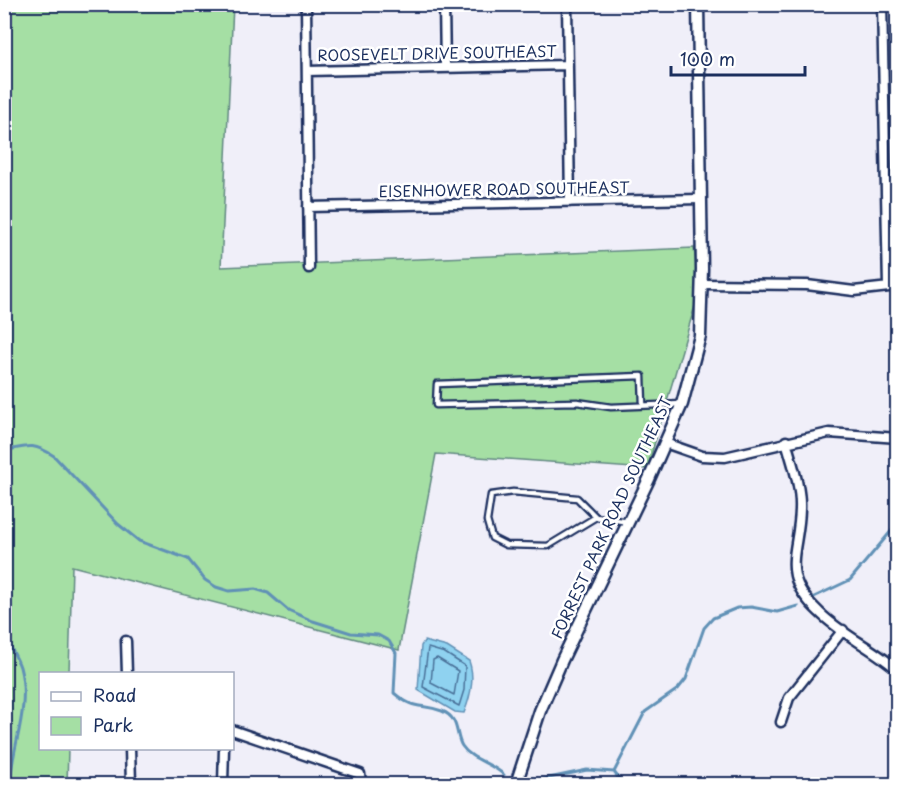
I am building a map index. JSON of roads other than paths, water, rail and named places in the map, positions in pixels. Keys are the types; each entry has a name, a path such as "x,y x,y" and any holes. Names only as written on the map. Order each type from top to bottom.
{"street":[{"path":"306,4 309,268"},
{"path":"444,4 445,68"},
{"path":"567,4 570,202"},
{"name":"FORREST PARK ROAD SOUTHEAST","path":"516,784 540,711 682,404 700,336 702,284 698,4"},
{"path":"702,284 807,285 854,291 893,286 882,4"},
{"name":"ROOSEVELT DRIVE SOUTHEAST","path":"307,71 568,64"},
{"name":"EISENHOWER ROAD SOUTHEAST","path":"308,207 701,199"},
{"path":"665,443 702,456 725,457 786,441 829,434 897,438"},
{"path":"786,441 797,484 800,509 792,558 803,595 820,614 897,670"},
{"path":"782,722 789,698 843,630"},
{"path":"126,641 127,672"},
{"path":"234,731 360,774 361,784"},
{"path":"130,750 131,784"},
{"path":"223,784 224,750"}],"lane":[{"path":"643,405 642,376 437,384 436,405 577,402 611,406 682,404"},
{"path":"596,517 548,546 506,545 492,538 487,522 491,495 513,492 577,498 596,517 629,522"}],"water":[{"path":"424,641 447,647 469,661 472,674 471,687 464,713 455,712 418,690 421,646"}],"waterway":[{"path":"4,451 30,446 54,456 118,524 139,541 188,559 205,580 216,587 229,591 255,589 268,593 288,610 313,621 351,633 378,635 389,641 396,653 394,693 407,702 448,714 454,722 460,742 466,751 504,775"},
{"path":"814,597 850,580 898,523"},
{"path":"4,567 4,593"},
{"path":"614,772 645,712 678,689 686,679 704,628 713,618 737,608 751,607 777,612 798,606"},
{"path":"4,633 20,667 23,682 22,712 10,784"},
{"path":"530,782 587,770 614,772"},
{"path":"614,772 623,784"}]}
